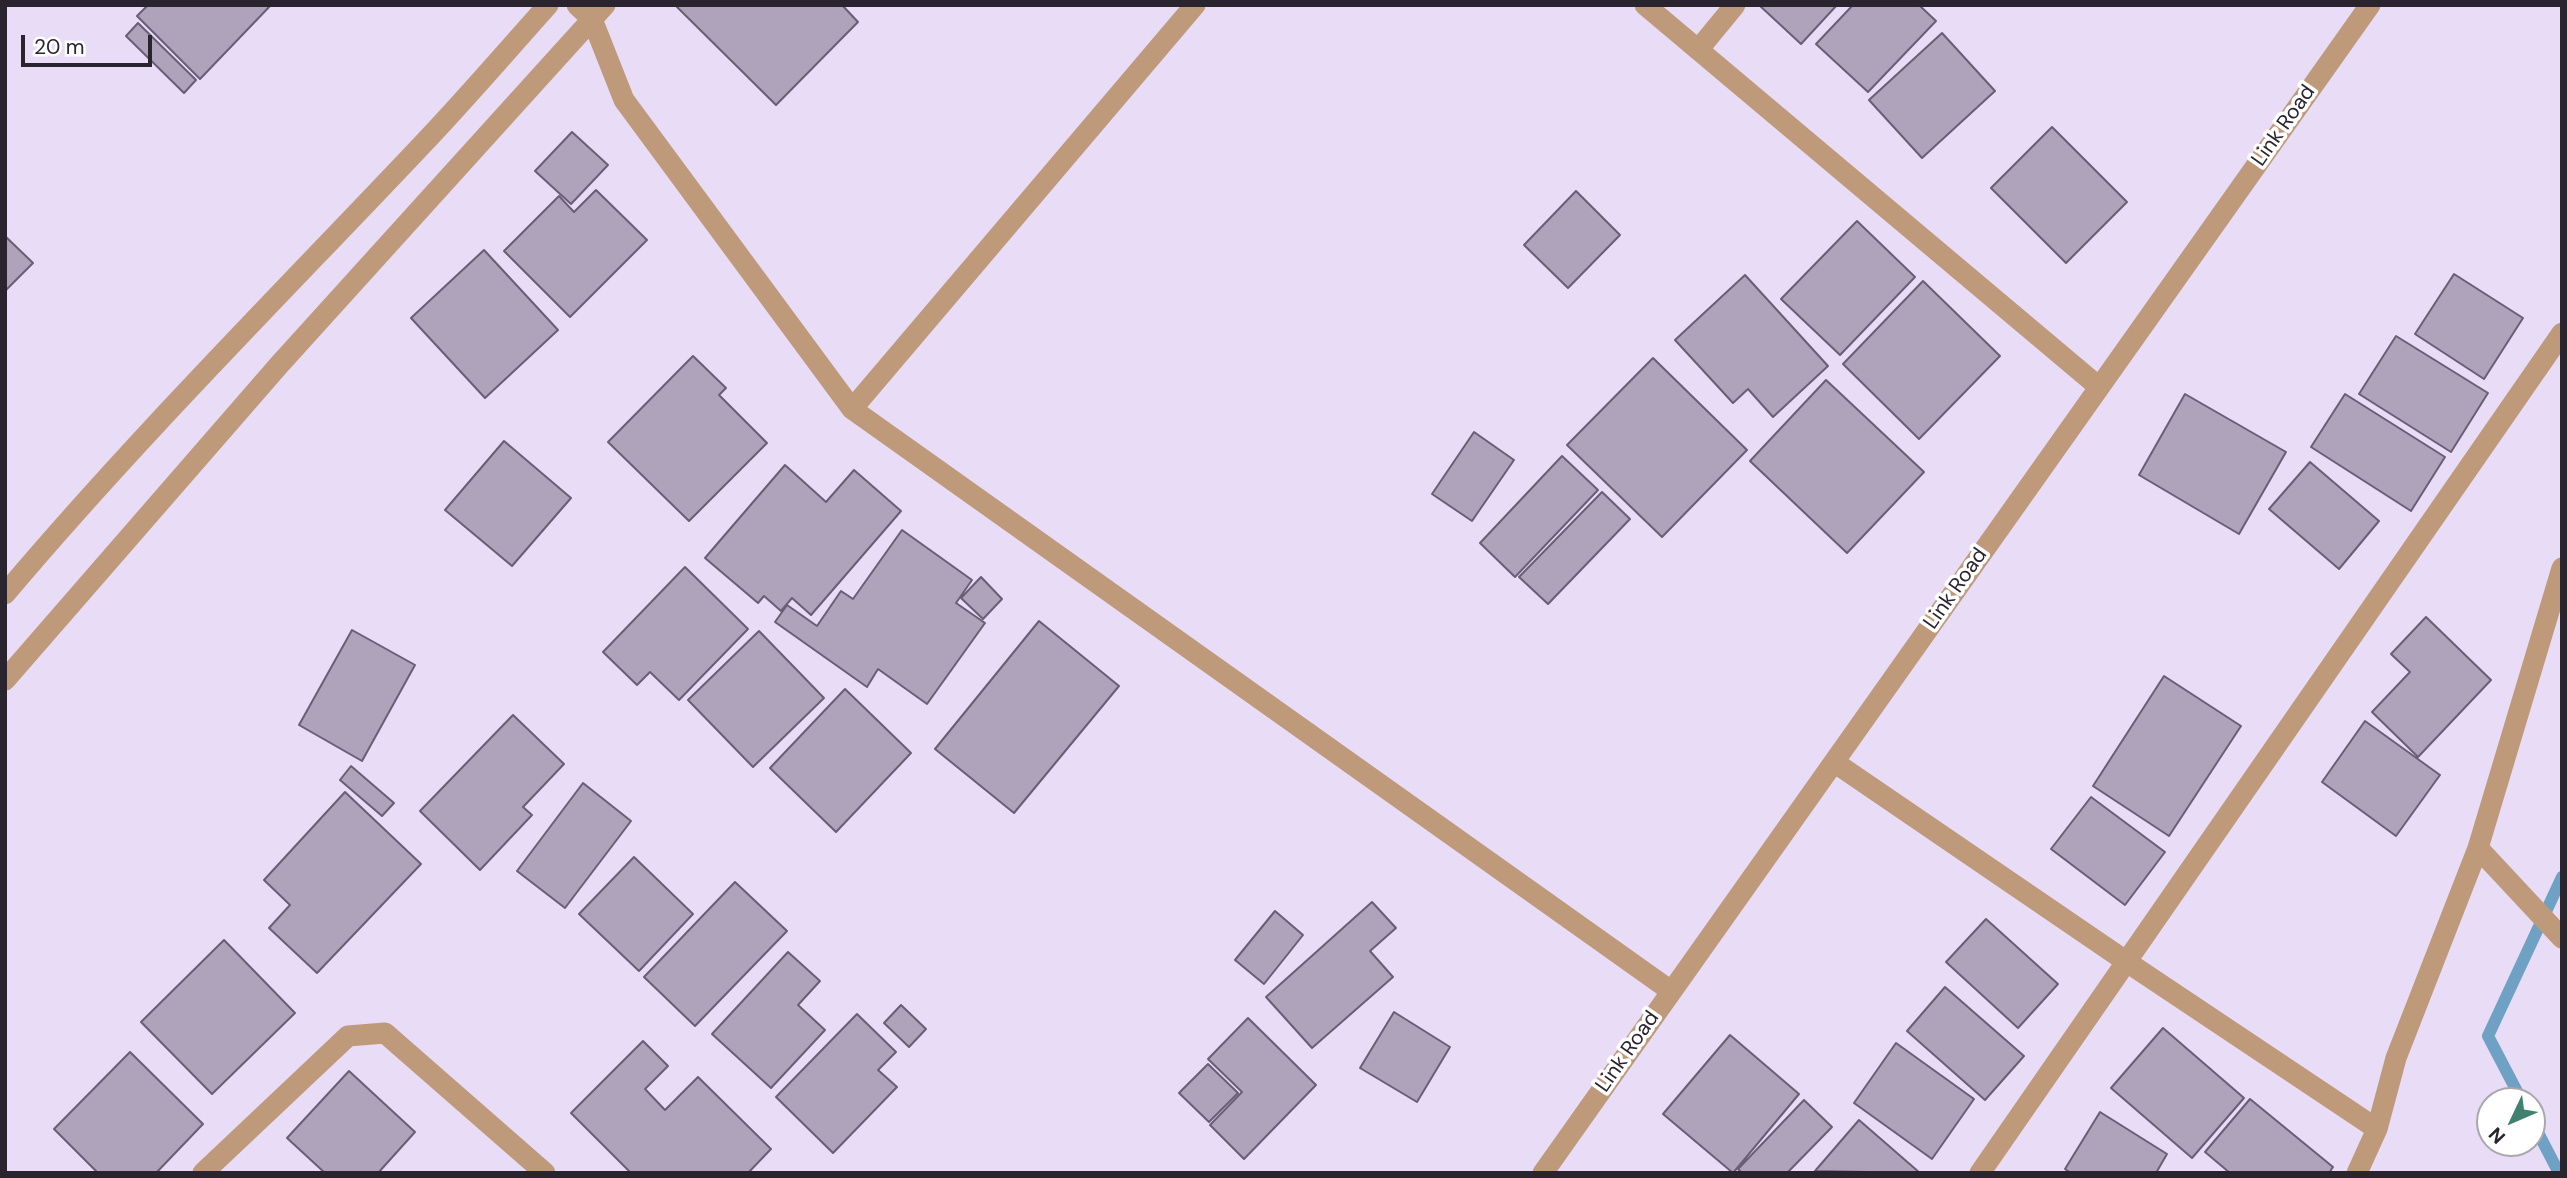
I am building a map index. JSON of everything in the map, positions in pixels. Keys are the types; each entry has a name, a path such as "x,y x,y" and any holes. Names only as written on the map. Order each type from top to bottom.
{"street":[{"path":"5,594 66,522 291,280 421,146 548,5"},
{"path":"852,409 1195,5"},
{"path":"1645,5 2099,387"},
{"path":"1698,50 1735,5"},
{"name":"Link Road","path":"1543,1173 2370,5"},
{"path":"5,680 591,10 624,100 852,409 1671,991"},
{"path":"1980,1173 2562,333"},
{"path":"2357,1173 2377,1129 2396,1058 2478,848 2562,568"},
{"path":"1834,762 2377,1129"},
{"path":"2478,848 2562,938"},
{"path":"203,1173 348,1036 385,1033 545,1173"}],"building":[{"path":"148,5 271,5 200,79 137,16"},
{"path":"675,5 842,5 858,22 776,105"},
{"path":"1759,5 1837,5 1801,44"},
{"path":"1853,5 1919,5 1936,21 1868,92 1816,44"},
{"path":"138,23 196,80 184,93 126,36"},
{"path":"1942,33 1995,91 1922,158 1869,100"},
{"path":"2052,127 2127,202 2066,263 1991,188"},
{"path":"572,132 608,165 571,204 535,171"},
{"path":"596,190 647,240 570,317 504,251 559,196 574,212"},
{"path":"1576,191 1620,235 1568,288 1524,245"},
{"path":"1857,221 1915,277 1840,355 1781,299"},
{"path":"5,236 33,263 5,291"},
{"path":"484,250 558,330 485,398 411,318"},
{"path":"2454,274 2523,318 2484,379 2415,334"},
{"path":"1745,275 1828,366 1773,417 1748,389 1733,403 1675,340"},
{"path":"1923,281 2000,356 1919,439 1843,364"},
{"path":"2396,336 2488,393 2451,452 2359,394"},
{"path":"693,356 726,388 719,395 767,443 689,521 608,442"},
{"path":"1653,358 1747,450 1662,537 1567,445"},
{"path":"1826,380 1924,472 1847,553 1750,461"},
{"path":"2185,394 2286,452 2239,534 2139,475"},
{"path":"2345,394 2445,457 2411,511 2311,447"},
{"path":"1474,432 1514,460 1472,521 1432,494"},
{"path":"504,441 571,498 512,566 445,510"},
{"path":"1562,456 1598,490 1515,577 1480,543"},
{"path":"2310,462 2379,521 2339,569 2269,509"},
{"path":"785,465 826,502 854,470 901,511 811,615 792,598 781,611 764,596 758,603 705,558"},
{"path":"1602,492 1630,519 1548,604 1519,577"},
{"path":"902,530 972,580 956,603 985,623 927,704 878,669 867,687 775,622 787,605 817,626 841,591 853,599"},
{"path":"685,567 748,629 679,700 650,672 637,685 603,652"},
{"path":"981,577 1002,599 983,619 961,598"},
{"path":"2426,617 2491,680 2418,757 2372,712 2410,672 2391,654"},
{"path":"1039,621 1119,686 1014,813 935,749"},
{"path":"352,630 415,665 362,761 299,725"},
{"path":"759,631 824,698 753,767 688,700"},
{"path":"2164,676 2241,726 2169,836 2093,786"},
{"path":"845,689 911,753 836,832 770,768"},
{"path":"513,715 564,764 523,807 532,815 480,870 420,811"},
{"path":"2365,721 2440,775 2396,836 2322,782"},
{"path":"351,766 394,803 382,816 340,780"},
{"path":"583,783 631,821 565,908 517,871"},
{"path":"345,792 421,864 317,973 269,928 290,905 264,880"},
{"path":"2091,797 2165,852 2125,905 2051,849"},
{"path":"634,857 693,914 639,971 579,914"},
{"path":"735,882 787,931 695,1026 644,977"},
{"path":"1372,902 1396,928 1370,951 1393,977 1312,1048 1266,997"},
{"path":"1275,911 1303,935 1264,984 1235,960"},
{"path":"1986,919 2058,984 2018,1028 1946,962"},
{"path":"224,940 295,1013 212,1094 141,1022"},
{"path":"788,952 820,981 798,1005 825,1030 771,1088 712,1034"},
{"path":"1945,987 2024,1056 1985,1100 1907,1031"},
{"path":"901,1005 926,1029 909,1047 884,1023"},
{"path":"1394,1012 1450,1047 1417,1102 1360,1068"},
{"path":"857,1014 896,1052 878,1070 897,1087 833,1153 776,1097"},
{"path":"1248,1018 1316,1085 1244,1159 1210,1125 1242,1092 1208,1059"},
{"path":"2163,1028 2244,1098 2192,1158 2111,1088"},
{"path":"1730,1035 1799,1094 1733,1173 1663,1114"},
{"path":"643,1041 668,1066 645,1089 665,1110 698,1077 771,1149 748,1173 631,1173 571,1113"},
{"path":"1896,1043 1974,1099 1932,1159 1854,1103"},
{"path":"130,1052 203,1124 156,1173 98,1173 54,1129"},
{"path":"1208,1064 1238,1093 1209,1122 1179,1093"},
{"path":"349,1071 415,1132 378,1173 325,1173 287,1138"},
{"path":"2250,1099 2333,1167 2329,1173 2230,1173 2205,1152"},
{"path":"1804,1100 1832,1127 1787,1173 1742,1173 1738,1169"},
{"path":"2100,1112 2167,1154 2156,1173 2071,1173 2065,1169"},
{"path":"1859,1120 1920,1173 1815,1171"}],"waterway":[{"path":"2515,1087 2488,1036 2562,877"},
{"path":"2546,1148 2559,1173"}]}
